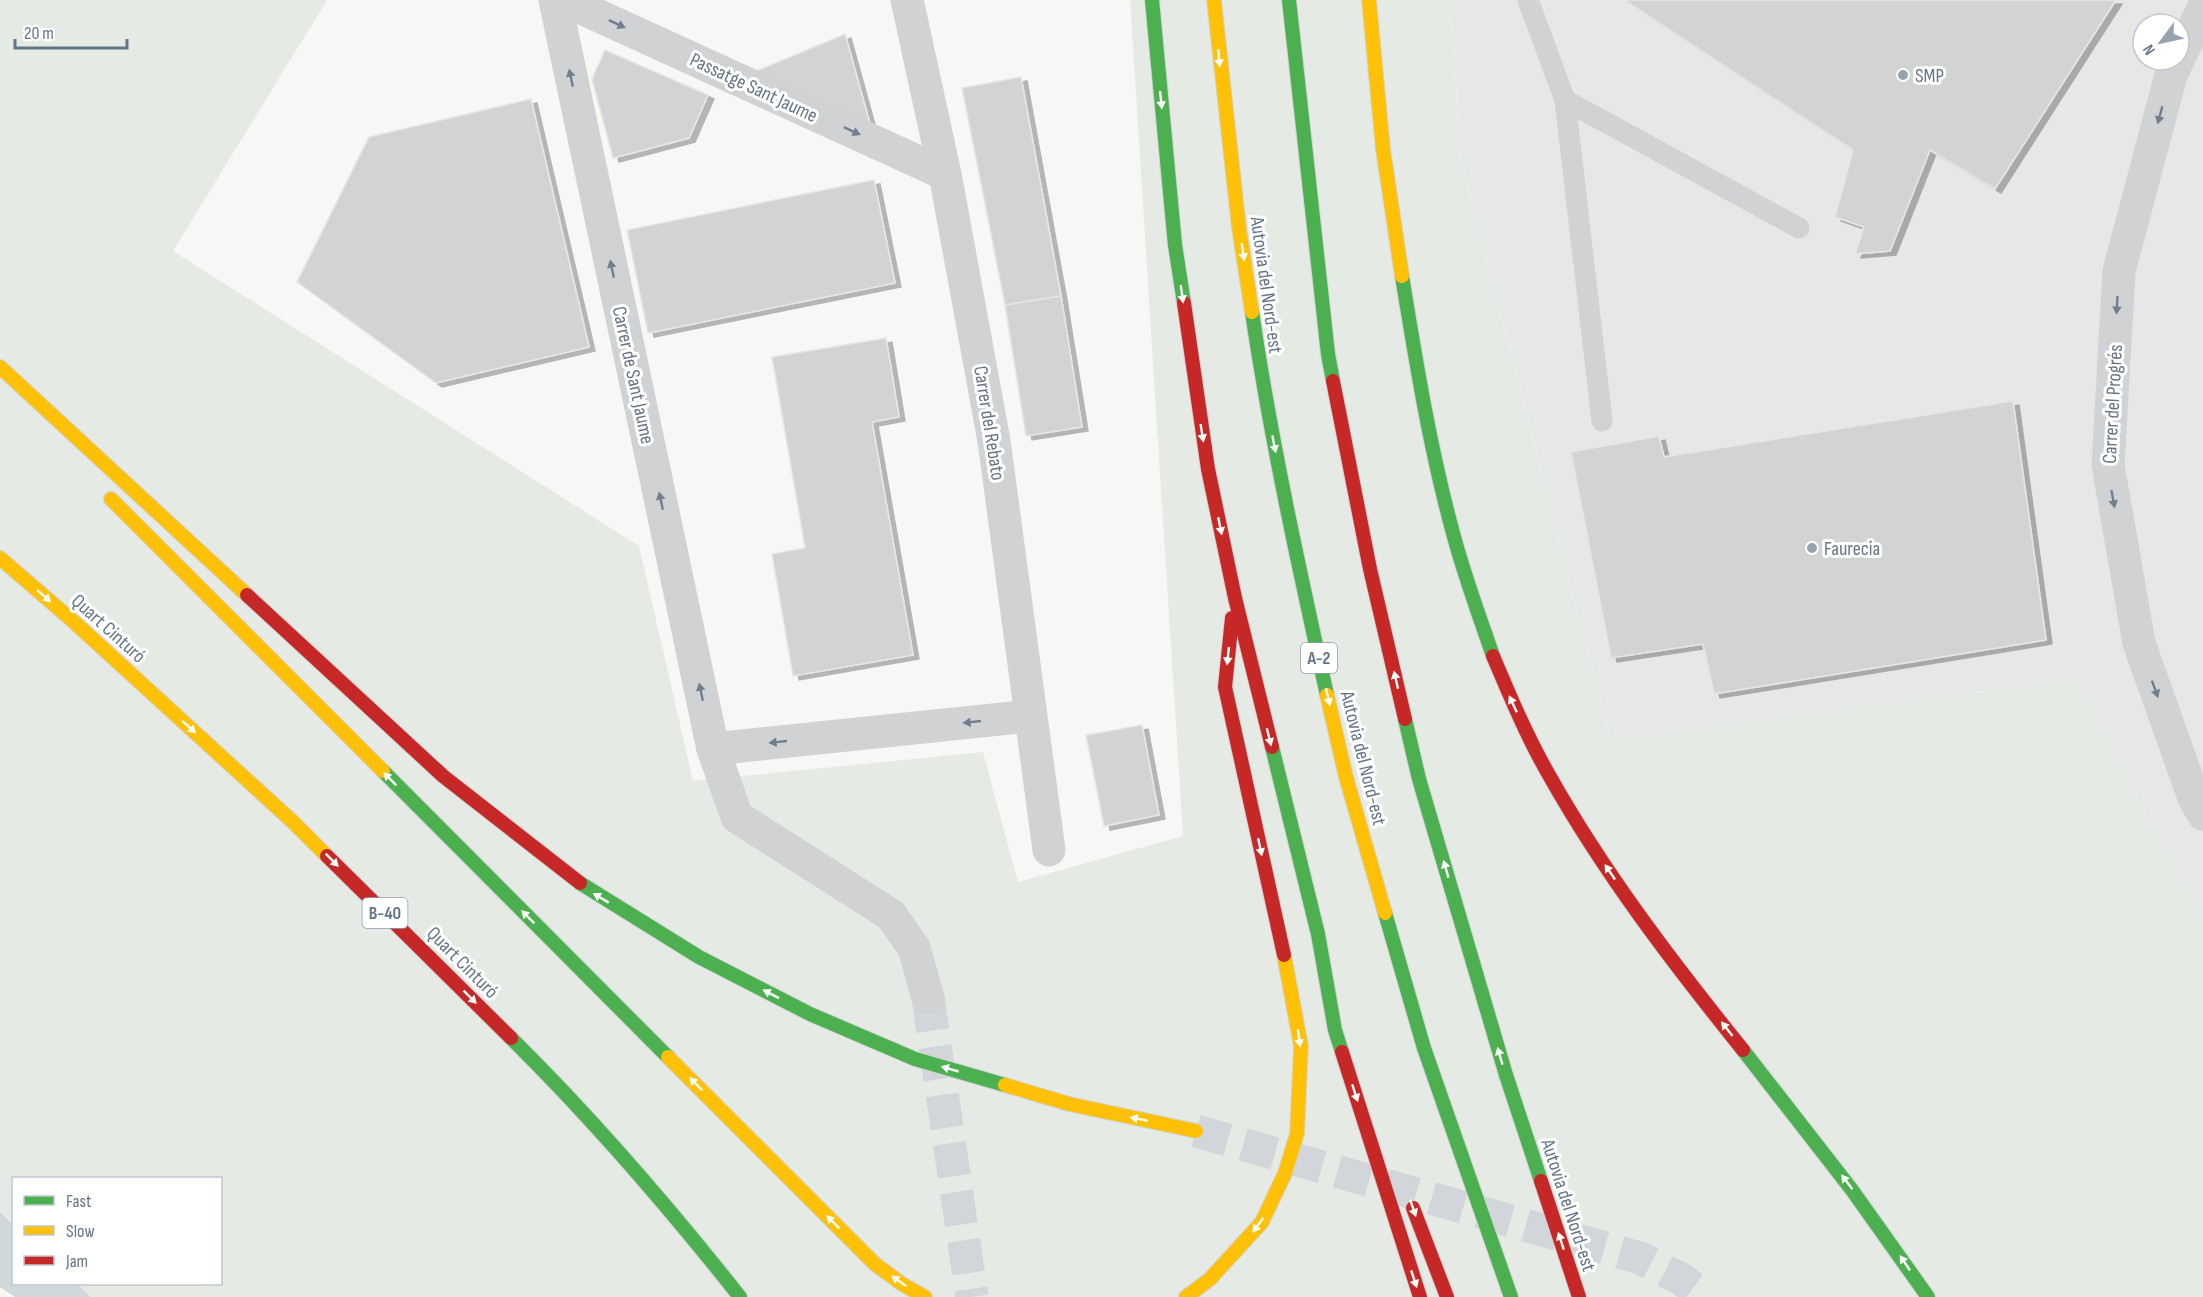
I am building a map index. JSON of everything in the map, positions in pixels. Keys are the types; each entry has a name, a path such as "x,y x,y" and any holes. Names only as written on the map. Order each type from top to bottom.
{"highway":[{"path":"1152,0 1175,245 1208,469 1235,598 1318,934 1335,1030 1420,1297"},
{"name":"Autovia del Nord-est","path":"1214,0 1239,228 1261,376 1299,570 1344,765 1424,1048 1510,1297"},
{"name":"Autovia del Nord-est","path":"1288,0 1328,354 1370,569 1419,779 1506,1075 1579,1297"},
{"path":"1369,0 1381,132 1410,334 1435,464 1460,562 1484,636 1506,688 1549,776 1589,842 1634,908 1828,1157 1882,1229 1928,1297"},
{"path":"0,367 443,776 589,890 699,957 810,1014 915,1059 1069,1104 1196,1131"},
{"path":"101,488 875,1264 902,1284 925,1297"},
{"name":"Quart Cinturó","path":"0,558 83,630 293,822 565,1091 676,1216 740,1297"},
{"path":"1186,1297 1210,1279 1262,1222 1285,1173 1297,1134 1300,1095 1301,1046 1293,995 1225,687 1235,598"},
{"path":"1318,934 1345,1009"},
{"path":"1407,1190 1447,1297"}],"street":[{"name":"Carrer de Sant Jaume","path":"555,0 713,749 737,817 891,915 914,948 928,998"},
{"name":"Passatge Sant Jaume","path":"564,0 945,174"},
{"name":"Carrer del Rebato","path":"907,0 945,174 994,441 1049,850"},
{"name":"Carrer del Progrés","path":"2191,34 2203,8"},
{"name":"Carrer del Progrés","path":"2172,72 2119,271 2108,465 2139,643 2194,798 2203,814"},
{"path":"713,749 1030,717"}],"lane":[{"path":"1528,0 1565,100 1602,421"},
{"path":"1565,100 1799,228"}],"shaded area":[{"path":"0,0 327,0 173,251 639,546 693,781 983,752 1018,882 1183,836 1130,0 1452,0 1459,148 1611,739 2075,679 2203,921 2203,1297 91,1297 78,1285 222,1285 222,1177 12,1177 12,1224 0,1212"},
{"path":"1452,0 2203,0 2203,921 2075,679 1611,739 1459,148"},
{"path":"0,1212 12,1224 12,1285 78,1285 91,1297 15,1297 0,1287"}],"building":[{"name":"SMP","path":"1624,0 2116,0 1995,189 1930,150 1890,251 1855,254 1864,227 1835,217 1853,150"},
{"path":"845,34 870,124 747,75"},
{"path":"605,50 708,95 689,138 613,158 592,79"},
{"path":"1021,77 1061,296 1005,305 962,88"},
{"path":"531,99 589,347 436,383 297,282 369,137"},
{"path":"874,180 895,283 648,333 627,230"},
{"path":"1061,296 1082,427 1026,436 1005,305"},
{"path":"886,338 899,417 872,422 913,655 793,676 772,554 805,548 772,357"},
{"name":"Faurecia","path":"2013,401 2046,640 1714,694 1703,644 1611,658 1571,452 1659,436 1664,457"},
{"path":"1142,725 1159,815 1104,826 1086,735"}],"tunnel":[{"path":"928,998 972,1297"},
{"path":"1196,1131 1640,1258 1681,1279 1706,1297"}],"traffic: fast":[{"path":"1152,0 1175,245 1184,303"},
{"path":"1289,0 1328,354 1333,381"},
{"path":"1402,276 1437,470 1462,564 1493,656"},
{"path":"1252,312 1277,456 1327,695"},
{"path":"1405,719 1419,779 1506,1075 1541,1181"},
{"path":"1272,747 1318,934 1335,1030 1342,1052"},
{"path":"383,771 668,1057"},
{"path":"580,883 699,957 810,1014 915,1059 1005,1085"},
{"path":"1385,913 1424,1048 1511,1297"},
{"path":"511,1038 629,1164 740,1297"},
{"path":"1743,1050 1852,1190 1928,1297"}],"traffic: slow":[{"path":"1214,0 1239,228 1252,312"},
{"path":"1369,0 1383,149 1402,276"},
{"path":"0,367 247,595"},
{"path":"111,499 383,771"},
{"path":"0,558 74,622 293,822 327,856"},
{"path":"1327,695 1346,777 1385,913"},
{"path":"1186,1297 1210,1279 1262,1222 1285,1173 1297,1134 1301,1046 1284,955"},
{"path":"668,1057 875,1264 902,1284 925,1297"},
{"path":"1005,1085 1069,1104 1196,1131"}],"traffic: jam":[{"path":"1184,303 1208,469 1235,598 1272,747"},
{"path":"1333,381 1370,569 1405,719"},
{"path":"247,595 443,776 580,883"},
{"path":"1232,618 1225,687 1284,955"},
{"path":"1493,656 1541,761 1570,811 1616,882 1665,951 1743,1050"},
{"path":"327,856 511,1038"},
{"path":"1342,1052 1420,1297"},
{"path":"1541,1181 1579,1297"},
{"path":"1413,1208 1447,1297"}],"place":[{"name":"SMP","path":"1903,75"},
{"name":"Faurecia","path":"1812,548"}]}
